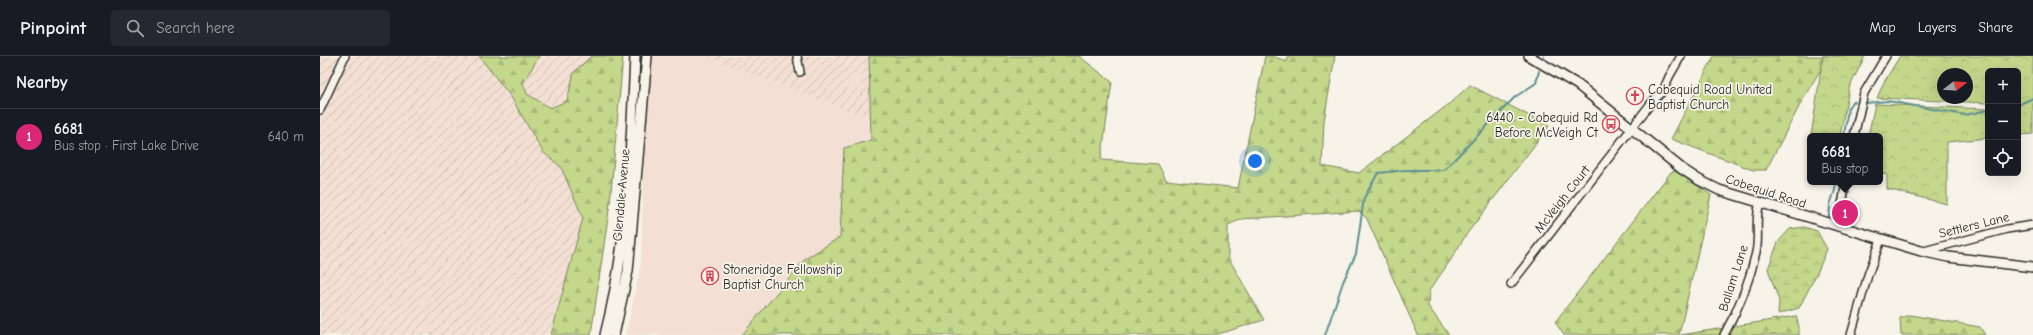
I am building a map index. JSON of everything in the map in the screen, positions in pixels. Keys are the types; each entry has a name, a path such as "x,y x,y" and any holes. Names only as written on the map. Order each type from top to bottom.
{"main road":[{"name":"Glendale Avenue","path":"605,335 620,266 632,126 635,56"},
{"name":"Glendale Avenue","path":"614,335 628,271 647,56"},
{"name":"Cobequid Road","path":"1529,56 1578,85 1631,129 1699,180 1719,190 1922,251 1948,257 2033,267"}],"street":[{"path":"320,110 345,56"},
{"path":"797,56 800,72"},
{"name":"McVeigh Court","path":"1511,284 1631,129 1660,95 1681,56"},
{"path":"1855,133 1864,93 1886,56"},
{"path":"1838,227 1845,185"},
{"name":"Ballam Lane","path":"1724,335 1745,288 1757,251 1757,211 1760,203"},
{"name":"Settlers Lane","path":"1922,251 2007,229 2033,225"},
{"path":"1851,335 1868,275 1882,240"}],"shaded area":[{"path":"320,56 479,56 511,97 543,152 561,167 583,219 551,335 320,335"},
{"path":"539,56 592,56 574,72 567,101 550,108 527,94 523,82"},
{"path":"647,56 702,56 871,119 871,140 841,227 840,238 805,259 742,335 626,335 641,263"},
{"path":"702,56 869,56 871,119"}],"green space":[{"path":"479,56 539,56 523,83 527,94 550,108 567,101 574,72 592,56 623,56 610,203 591,335 551,335 583,218 561,167 543,152 511,97"},
{"path":"869,56 1079,56 1112,82 1101,160 1158,164 1166,180 1238,188 1265,56 1273,56 1287,62 1288,56 1335,56 1324,121 1322,166 1359,173 1449,104 1470,85 1549,126 1466,235 1429,291 1428,306 1449,335 1418,335 1367,219 1359,211 1242,219 1228,225 1228,257 1264,320 1215,335 742,335 805,259 840,237 844,148 871,140"},
{"path":"1714,56 1829,56 1803,99 1766,170 1753,170 1671,139"},
{"path":"1823,56 1865,56 1849,88 1841,133 1811,133"},
{"path":"1900,56 2033,56 2033,134 2021,135 2021,68 1985,68 1985,103 1973,102 1973,68 1937,68 1937,101 1877,98 1884,82"},
{"path":"1875,104 1985,109 1985,138 1947,142 1947,204 1887,189 1887,175 1883,173 1883,133 1869,133"},
{"path":"1676,171 1711,195 1679,335 1564,335 1555,322 1671,172"},
{"path":"1804,227 1817,231 1827,249 1818,271 1799,308 1778,314 1779,301 1768,269 1778,242 1790,229"},
{"path":"1910,315 1980,327 1985,335 1901,335 1900,318"},
{"path":"1796,316 1799,327 1799,335 1681,335"}],"waterway":[{"path":"1325,335 1343,282 1356,254 1364,198 1378,173 1405,170 1444,170 1515,97 1536,83 1539,71"},
{"path":"2020,104 2033,98"},
{"path":"1866,103 1888,101 1965,115 1985,111"},
{"path":"1844,133 1848,108 1852,102 1855,102"},
{"path":"1829,217 1830,205 1836,185"}],"place":[{"name":"Cobequid Road United Baptist Church","path":"1635,96"},
{"name":"6440 - Cobequid Rd Before McVeigh Ct","path":"1611,124"},
{"name":"6681","path":"1845,213"},
{"name":"Stoneridge Fellowship Baptist Church","path":"710,276"}]}
